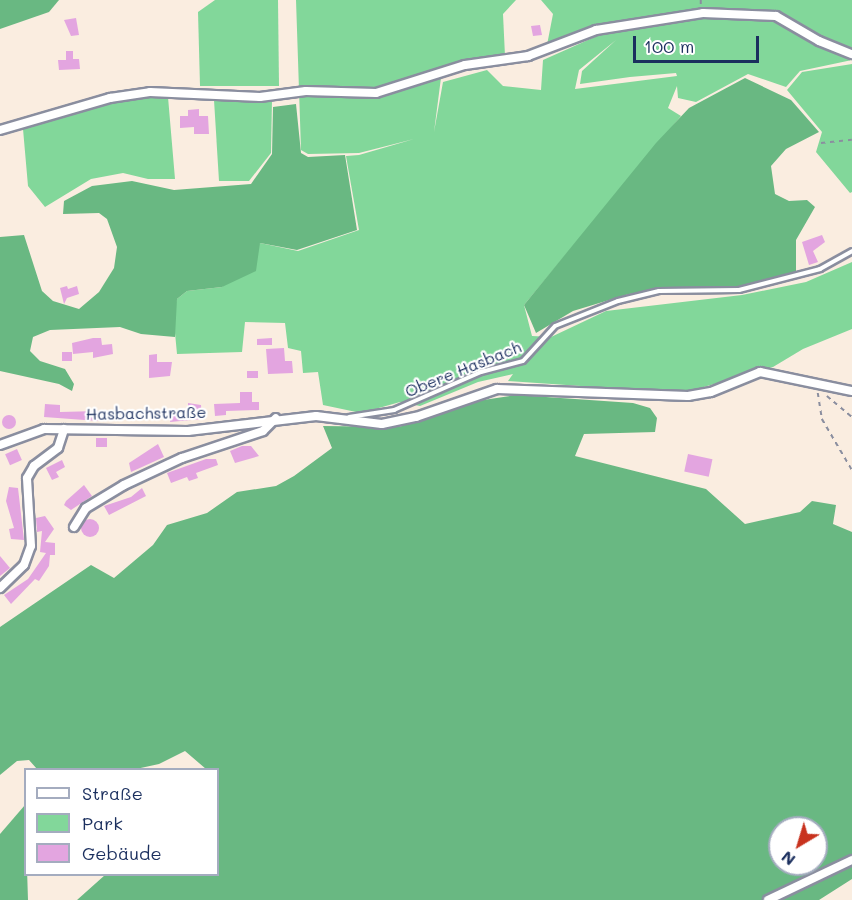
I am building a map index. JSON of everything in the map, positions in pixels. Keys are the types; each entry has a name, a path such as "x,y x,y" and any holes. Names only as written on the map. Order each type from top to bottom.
{"street":[{"path":"0,130 120,96 193,92 260,97 306,92 376,93 465,65 528,56 607,28 703,13 776,16 819,41 852,54"},
{"name":"Hasbachstraße","path":"0,445 36,430 188,431 296,417 345,418 372,423 398,421 497,389 688,396 711,392 760,372 783,374 818,386 852,391"},
{"path":"74,527 86,508 124,485 182,458 263,431 276,418"},
{"path":"0,588 24,565 31,546 27,478 34,466 58,448 64,429"},
{"path":"768,900 852,860"}],"lane":[{"name":"Obere Hasbach","path":"345,418 394,410 481,372 523,361 550,329 618,301 659,291 739,290 820,268 852,251"}],"path":[{"path":"821,143 852,140"},
{"path":"818,386 852,417"},
{"path":"818,386 822,419 852,470"}],"green space":[{"path":"0,0 59,0 49,12 0,29"},
{"path":"215,0 278,0 279,86 200,86 198,12"},
{"path":"296,0 516,0 503,14 505,56 442,70 434,132 443,82 487,70 503,86 541,90 543,60 615,28 547,45 553,14 541,0 852,0 852,60 800,71 786,87 748,74 696,102 678,98 677,86 668,108 681,116 524,305 532,336 551,337 606,311 742,295 806,282 852,262 852,329 803,349 773,367 683,393 508,381 513,374 478,382 420,406 400,402 361,413 323,405 318,372 303,373 301,351 288,348 285,323 245,322 242,352 177,354 173,312 177,299 187,291 222,287 260,243 298,251 359,230 346,156 359,155 414,139 359,153 308,154 301,150","holes":["616,40 582,71 580,84 676,73 677,76 575,89 579,70"]},
{"path":"852,64 852,192 850,193 816,152 822,132 787,90 802,72"},
{"path":"745,78 791,100 819,132 786,149 771,166 775,194 789,201 807,200 815,207 796,240 796,272 741,289 673,289 629,294 573,311 536,333 524,305 656,143 689,108"},
{"path":"168,97 175,179 148,179 123,173 91,179 45,207 28,186 23,129 128,99"},
{"path":"214,100 272,100 271,153 249,181 219,181"},
{"path":"296,104 301,153 308,157 345,155 357,230 297,250 260,243 256,271 222,287 187,291 177,299 175,337 141,334 120,327 50,330 33,337 30,351 40,361 65,369 74,384 72,391 59,384 0,371 0,237 24,235 42,291 53,301 79,309 99,292 114,268 117,247 107,219 99,213 63,214 64,201 92,186 132,181 174,190 251,184 272,154 273,107"},
{"path":"517,395 633,403 650,408 657,418 655,432 584,434 575,456 706,489 745,524 800,512 812,501 836,505 833,524 852,532 852,879 819,900 77,900 104,876 219,876 219,768 205,768 185,751 159,764 141,768 36,768 29,760 17,761 0,775 0,627 91,565 114,578 153,545 167,525 207,513 237,492 276,486 294,476 332,448 323,426 399,427 470,402"},
{"path":"24,806 24,876 27,876 28,900 0,900 0,834"}],"building":[{"path":"76,18 79,35 71,36 64,20"},
{"path":"540,25 542,35 533,36 531,26"},
{"path":"66,51 73,51 73,59 79,59 80,69 59,70 58,60 66,60"},
{"path":"199,109 199,116 208,116 209,134 194,134 194,127 180,128 180,116 188,116 188,110"},
{"path":"822,235 825,242 813,251 818,262 809,265 802,242"},
{"path":"67,286 68,289 77,286 79,294 67,298 64,304 60,288"},
{"path":"101,338 102,345 112,344 113,354 93,358 93,352 73,354 72,343"},
{"path":"272,338 272,345 257,345 257,339"},
{"path":"284,348 285,361 292,361 293,373 268,374 266,349"},
{"path":"62,352 72,352 72,361 62,361"},
{"path":"157,354 157,362 172,362 170,376 149,378 149,355"},
{"path":"247,371 258,371 258,378 247,378"},
{"path":"240,392 252,392 252,402 259,402 259,410 226,411 226,415 215,416 214,404 240,403"},
{"path":"188,403 201,405 202,419 170,422 171,411 188,412"},
{"path":"45,404 60,405 60,412 98,411 98,421 44,417"},
{"path":"6,415 12,415 16,422 12,429 6,429 2,425 2,419"},
{"path":"96,438 107,438 107,447 96,447"},
{"path":"158,444 164,457 131,472 129,463"},
{"path":"242,446 251,446 259,456 235,463 230,451"},
{"path":"17,449 22,460 10,465 5,454"},
{"path":"688,454 712,459 709,477 684,472"},
{"path":"206,459 216,459 218,465 196,473 198,478 189,481 187,477 171,483 167,473"},
{"path":"62,460 65,467 56,472 59,477 52,480 46,468"},
{"path":"84,485 92,496 71,510 64,505 66,501"},
{"path":"9,487 18,488 24,540 11,539 9,529 14,528 6,501"},
{"path":"142,488 146,496 109,515 104,506 131,497"},
{"path":"45,516 54,529 45,542 55,543 55,555 50,555 49,566 39,581 35,579 11,604 4,595 28,579 46,553 40,552 42,531 37,532 36,518"},
{"path":"90,519 96,522 99,528 96,534 90,537 84,534 81,528 84,522"},
{"path":"0,556 10,568 0,576"}]}
